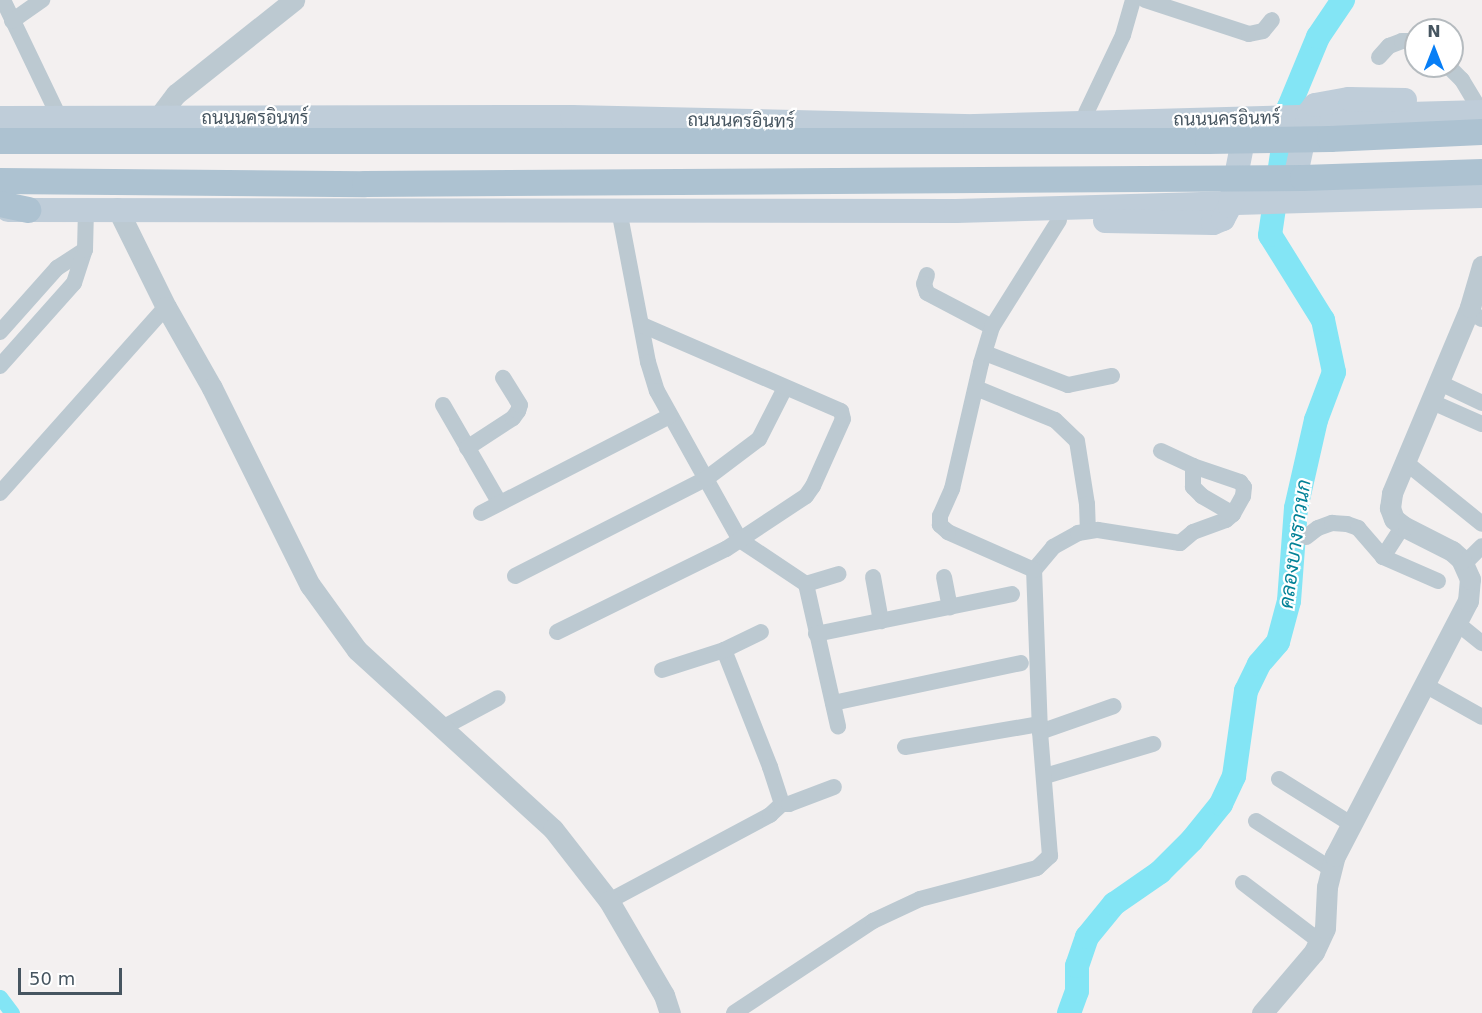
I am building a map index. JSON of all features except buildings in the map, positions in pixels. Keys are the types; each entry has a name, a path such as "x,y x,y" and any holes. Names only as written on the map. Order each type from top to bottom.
{"main road":[{"path":"1480,106 1349,99 1315,105 1309,113 1291,201 1293,207 1300,212 1326,214 1466,205 1482,197"},
{"name":"ถนนนครอินทร์","path":"1331,128 1480,106"},
{"path":"956,211 1059,220 1213,224 1223,219 1230,206 1248,126 1246,118 1239,110 1105,110 975,126"},
{"name":"ถนนนครอินทร์","path":"0,118 560,117 1208,130"},
{"name":"ถนนนครอินทร์","path":"0,141 1331,128 1482,132"},
{"path":"1303,190 1482,172"},
{"path":"0,181 1303,190 1482,197"},
{"path":"0,210 117,208 956,211 1216,190"},
{"path":"0,204 28,210"}],"street":[{"path":"12,21 42,0"},
{"path":"157,118 176,94 294,0"},
{"path":"1086,113 1123,35 1133,0"},
{"path":"1144,0 1249,34 1263,31 1272,20"},
{"path":"2,1 60,118"},
{"path":"1379,57 1389,46 1404,41"},
{"path":"1460,78 1480,106"},
{"path":"0,366 74,284 85,250 86,208"},
{"path":"117,208 166,307 212,388 310,585 351,645 444,727 553,829 609,901 664,995 670,1013"},
{"path":"619,210 648,362 657,391 740,540 806,584 838,726"},
{"path":"1034,570 948,532 940,525 940,516 952,489 992,327 1059,220"},
{"path":"0,332 57,268 85,250"},
{"path":"1262,1013 1314,952 1325,928 1327,886 1331,869 1351,824 1468,601 1470,579 1464,564 1452,550 1403,526 1394,519 1390,508 1392,493 1404,461 1438,382 1475,315 1482,266"},
{"path":"927,275 924,284 927,292 992,327"},
{"path":"30,298 47,314"},
{"path":"0,493 166,307"},
{"path":"556,632 726,549 806,496 813,486 843,419 841,411 656,329 642,325"},
{"path":"985,353 1068,385 1112,376"},
{"path":"467,448 513,418 518,411 520,405 503,378"},
{"path":"1438,382 1482,403"},
{"path":"515,576 707,478 759,439 785,388"},
{"path":"976,388 1055,420 1077,441 1087,504 1088,530"},
{"path":"1430,401 1482,424"},
{"path":"443,405 500,502"},
{"path":"481,513 670,416"},
{"path":"734,1013 873,921 920,899 1045,863 1050,856 1040,728 1034,570 1053,547 1063,539 1088,530 1180,543 1186,541 1193,532 1218,525 1233,514 1243,496 1244,487 1240,482 1193,466 1161,451"},
{"path":"1404,461 1482,524"},
{"path":"1193,466 1192,483 1196,492 1233,514"},
{"path":"1306,537 1318,528 1332,523 1347,524 1358,528 1383,557 1438,581"},
{"path":"1383,557 1403,526"},
{"path":"1464,564 1482,546"},
{"path":"806,584 838,574"},
{"path":"873,577 881,621"},
{"path":"944,577 950,607"},
{"path":"816,634 1011,594"},
{"path":"1457,623 1482,643"},
{"path":"662,670 724,650 761,632"},
{"path":"724,650 770,767 782,804"},
{"path":"833,703 1021,663"},
{"path":"1425,685 1482,717"},
{"path":"444,727 498,698"},
{"path":"905,747 1040,728 1114,706"},
{"path":"1045,776 1154,744"},
{"path":"1279,779 1351,824"},
{"path":"609,901 770,815 782,804 789,804 834,787"},
{"path":"1256,821 1331,869"},
{"path":"1243,883 1319,941"}],"waterway":[{"name":"คลองบางราวนก","path":"1069,1013 1077,991 1077,966 1087,937 1114,904 1160,872 1192,840 1221,804 1234,776 1246,691 1259,664 1278,642 1289,601 1296,508 1316,420 1334,372 1323,320 1270,235 1289,107 1318,37 1343,0"},
{"path":"0,997 12,1013"}]}
